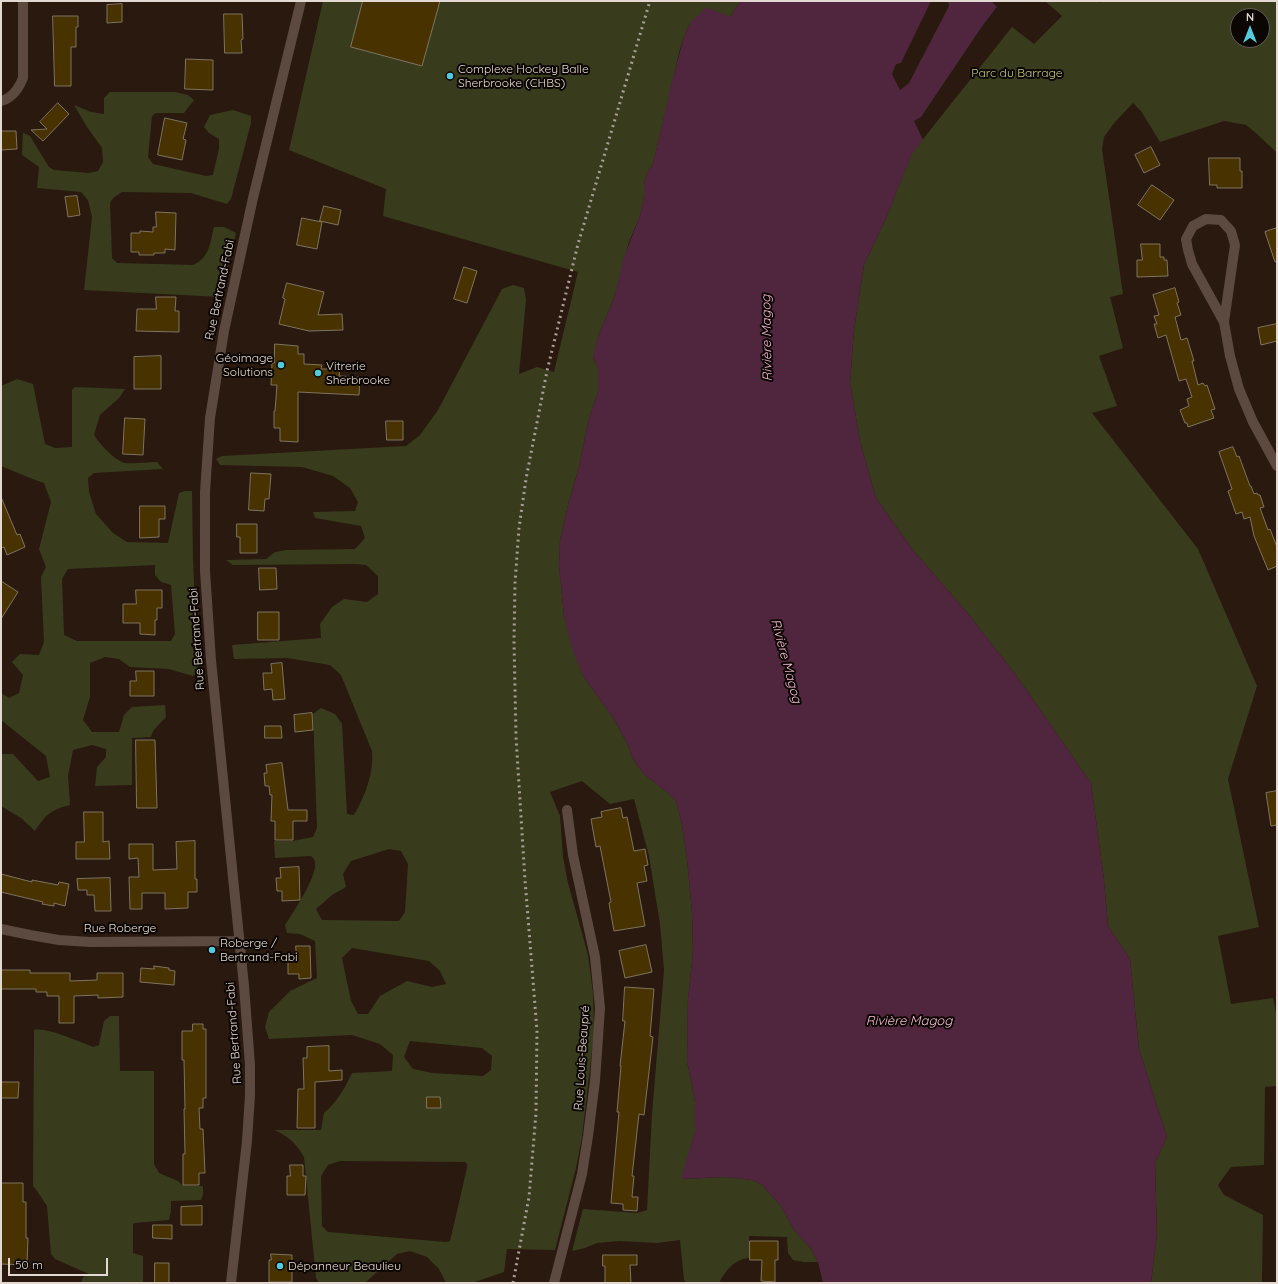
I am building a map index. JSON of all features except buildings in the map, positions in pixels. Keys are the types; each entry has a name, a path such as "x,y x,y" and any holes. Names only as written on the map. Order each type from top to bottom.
{"street":[{"path":"1,101 14,94 20,87 23,78 23,1"},
{"name":"Rue Bertrand-Fabi","path":"231,1283 247,1141 250,1065 240,941 212,675 207,609 205,492 210,418 231,299 253,198 301,1"},
{"path":"1224,322 1192,264 1186,239 1193,226 1206,219 1221,220 1231,231 1235,245 1224,322 1230,356 1239,390 1253,422 1277,466"},
{"name":"Rue Louis-Beaupré","path":"554,1283 582,1174 595,1081 600,1008 595,957 573,855 567,810"},
{"name":"Rue Roberge","path":"1,928 30,936 90,942 240,941"}],"green space":[{"path":"323,1 742,1 738,4 730,17 690,23 680,49 653,164 647,173 644,183 644,197 640,216 629,242 614,298 599,334 593,358 598,368 598,392 589,418 579,467 560,540 559,566 564,616 583,676 614,719 627,743 634,761 644,774 676,801 682,825 692,912 693,952 688,999 687,1061 695,1102 695,1131 682,1179 726,1177 752,1180 761,1184 781,1206 794,1230 811,1249 818,1262 793,1260 788,1253 787,1237 749,1236 749,1258 734,1263 724,1274 719,1283 687,1283 684,1280 680,1240 657,1243 620,1241 597,1243 572,1251 583,1209 637,1213 647,1210 652,1114 664,970 660,924 649,856 634,799 610,804 582,781 550,792 560,816 563,857 568,883 588,955 593,993 594,1033 582,1137 576,1168 555,1250 507,1249 504,1272 472,1283 446,1283 439,1269 427,1257 410,1251 397,1254 366,1282 319,1283 316,1278 304,1157 292,1141 275,1130 321,1130 324,1113 340,1094 352,1073 392,1071 393,1055 380,1044 352,1035 269,1039 265,1027 269,1012 290,991 317,978 315,941 300,934 287,933 285,925 299,903 313,876 315,861 311,856 275,858 274,841 293,841 313,837 317,828 313,714 321,708 335,714 342,724 347,814 354,815 362,800 372,768 372,751 341,675 330,665 287,658 234,659 232,645 321,638 320,624 332,607 344,599 367,602 378,594 378,576 366,565 233,565 226,560 266,559 275,552 287,550 355,549 365,538 361,526 315,518 313,512 355,511 358,502 350,488 333,476 302,467 220,465 216,459 222,456 406,446 420,435 438,410 502,289 513,285 524,288 526,300 519,374 537,367 554,372 578,272 383,216 386,189 289,150","holes":["389,849 401,851 408,864 405,912 399,921 322,920 316,909 332,895 346,887 343,874 351,861","352,948 429,961 440,971 446,984 432,987 407,981 380,996 368,1014 358,1014 351,1001 342,958","410,1041 482,1048 492,1056 491,1070 483,1076 432,1073 413,1069 404,1057","340,1161 465,1162 467,1164 467,1168 450,1241 446,1242 328,1232 322,1226 321,1176 328,1165"]},
{"name":"Parc du Barrage","path":"1045,1 1099,1 1100,3 1102,1 1277,1 1277,153 1246,125 1224,121 1160,142 1141,111 1133,103 1114,123 1104,137 1102,149 1123,294 1110,297 1123,348 1099,356 1117,406 1092,413 1198,549 1257,686 1228,779 1259,927 1218,936 1231,1004 1273,998 1277,1018 1277,1086 1265,1087 1264,1165 1231,1167 1218,1185 1224,1195 1263,1215 1262,1283 1151,1283 1157,1234 1155,1163 1167,1137 1139,1049 1130,959 1108,926 1104,880 1091,783 1016,675 965,610 913,550 876,498 860,441 850,383 854,330 864,265 887,216 912,153 1012,27 1034,44 1062,16"},
{"path":"110,92 175,92 188,95 194,100 184,113 156,113 152,116 148,157 153,164 206,176 213,175 219,148 219,139 209,133 204,127 210,115 233,110 251,116 251,123 231,199 227,204 191,193 122,192 113,198 110,203 112,258 117,263 193,265 199,262 206,254 214,227 224,227 236,233 221,297 84,290 92,217 88,200 81,192 37,188 39,167 22,155 23,133 30,136 49,167 54,170 89,173 98,171 103,162 102,148 74,105 91,112 104,114 104,98"},
{"path":"17,379 33,384 45,444 55,448 72,447 72,390 75,387 125,389 119,398 100,415 94,435 116,459 125,463 157,462 163,469 94,473 88,478 89,492 96,514 113,533 127,542 168,543 179,493 192,491 193,560 198,671 193,676 169,669 130,667 119,659 105,657 90,663 90,697 83,720 92,732 119,732 124,715 132,707 165,705 166,717 153,731 151,737 132,738 132,785 95,786 97,767 106,757 106,749 92,745 73,750 68,776 70,805 53,811 42,820 35,831 21,818 1,806 1,754 13,754 38,781 50,777 46,756 1,720 1,693 9,698 19,693 23,675 12,662 20,654 39,655 44,642 41,577 46,567 39,549 51,502 44,483 1,466 1,386","holes":["155,565 155,575 161,582 171,585 175,634 171,641 77,641 64,635 62,579 68,569"]},
{"path":"110,1016 119,1016 120,1071 154,1071 154,1164 159,1173 178,1181 182,1185 203,1186 201,1200 171,1201 169,1220 134,1223 133,1253 143,1256 143,1283 81,1283 83,1277 89,1274 55,1259 51,1254 47,1206 33,1186 34,1030 55,1033 93,1047 99,1045 104,1021"}],"water":[{"name":"Rivière Magog","path":"742,1 931,1 901,63 896,64 892,74 900,90 909,83 949,6 948,1 991,1 997,7 983,25 921,117 914,121 923,140 912,154 887,216 864,265 854,330 850,383 860,441 876,498 913,550 965,610 1016,675 1091,783 1104,880 1108,926 1130,959 1139,1049 1167,1137 1155,1163 1157,1234 1151,1283 823,1283 818,1262 811,1249 794,1230 781,1206 761,1184 752,1180 726,1177 681,1179 695,1131 695,1102 687,1061 688,999 693,952 692,912 682,825 676,801 644,774 634,761 627,743 614,719 583,676 572,649 564,616 559,566 560,540 579,467 589,418 598,392 598,368 593,358 594,351 599,334 614,298 624,257 640,216 644,197 644,183 647,173 653,164 672,81 684,37 690,23 706,7 730,17 738,4"}],"railway":[{"path":"513,1283 529,1197 536,1113 537,1031 525,880 516,737 514,641 515,583 519,528 526,479 547,371 578,244 650,1"}],"place":[{"name":"Complexe Hockey Balle Sherbrooke (CHBS)","path":"450,76"},
{"name":"Géoimage Solutions","path":"281,365"},
{"name":"Vitrerie Sherbrooke","path":"318,373"},
{"name":"Roberge / Bertrand-Fabi","path":"212,950"},
{"name":"Dépanneur Beaulieu","path":"280,1266"}]}
